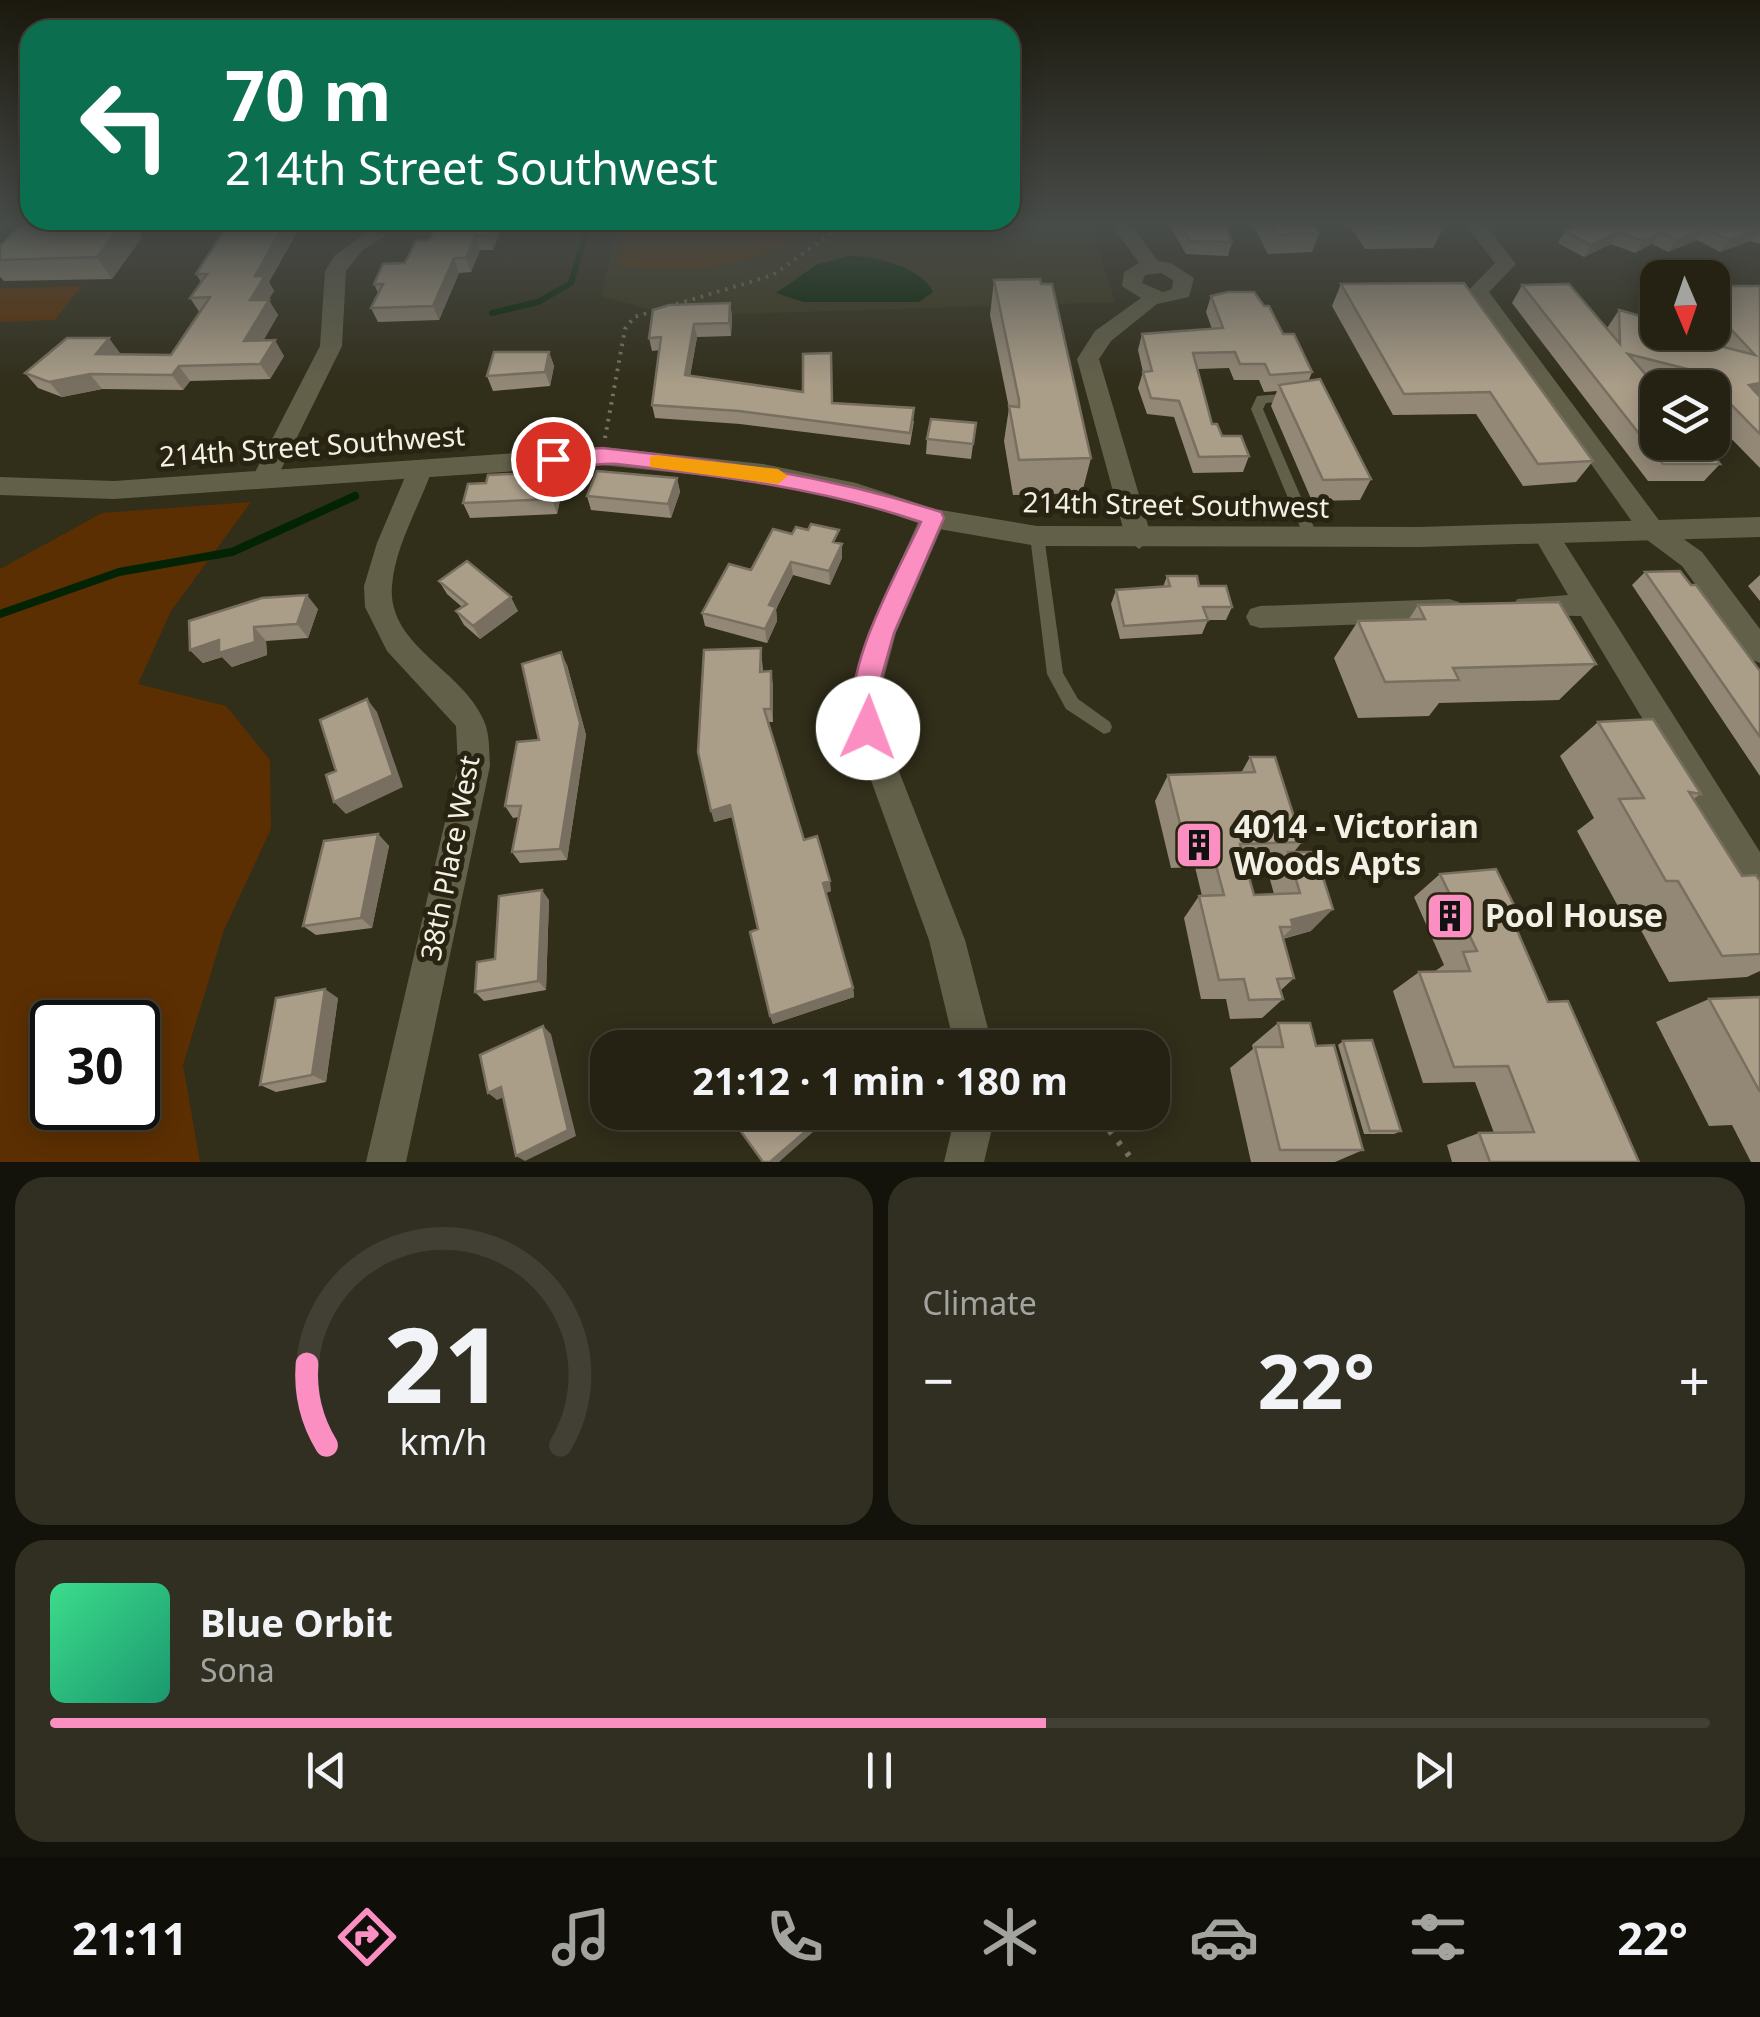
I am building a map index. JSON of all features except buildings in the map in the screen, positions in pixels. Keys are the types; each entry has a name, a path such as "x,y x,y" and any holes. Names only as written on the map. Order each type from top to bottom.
{"street":[{"path":"264,480 331,346 337,327 332,277"},
{"path":"1132,277 1136,290 1152,297 1177,296 1186,284 1179,277"},
{"path":"1492,277 1478,291 1652,530 1692,559 1760,651"},
{"path":"1139,539 1088,359 1097,337 1144,311 1152,297"},
{"name":"214th Street Southwest","path":"0,486 114,490 602,456 763,473 856,492 933,518 1037,536 1312,539 1760,528"},
{"name":"38th Place West","path":"386,1162 474,766 472,724 403,650 382,619 378,586 420,470"},
{"path":"933,518 882,633 866,689 868,728 947,940 970,1030"},
{"path":"1546,535 1760,883"},
{"path":"1260,617 1589,605"},
{"path":"964,1162 972,1130"}],"lane":[{"path":"1302,396 1261,398 1257,409 1312,539"},
{"path":"1037,536 1055,674 1072,704 1104,727"}],"path":[{"path":"602,456 625,329 634,317 766,277"},
{"path":"1109,1130 1126,1146 1134,1162"}],"shaded area":[{"path":"605,277 1107,277 1115,302 673,316 601,296"},
{"path":"799,277 921,277 933,292 919,302 803,302 776,293"},
{"path":"82,286 55,320 0,322 0,288"},
{"path":"251,502 171,611 138,684 226,706 270,760 271,829 224,930 183,1065 200,1162 0,1162 0,569 102,513"}],"waterway":[{"path":"492,313 538,302 571,283 573,277"},
{"path":"0,614 119,572 232,552 355,496"}],"slow traffic":[{"path":"657,462 778,476"}],"place":[{"name":"4014 - Victorian Woods Apts","path":"1199,845"},
{"name":"Pool House","path":"1450,916"}],"route":[{"path":"553,459 602,456 763,473 856,492 933,518 882,633 866,689 868,728"}]}
